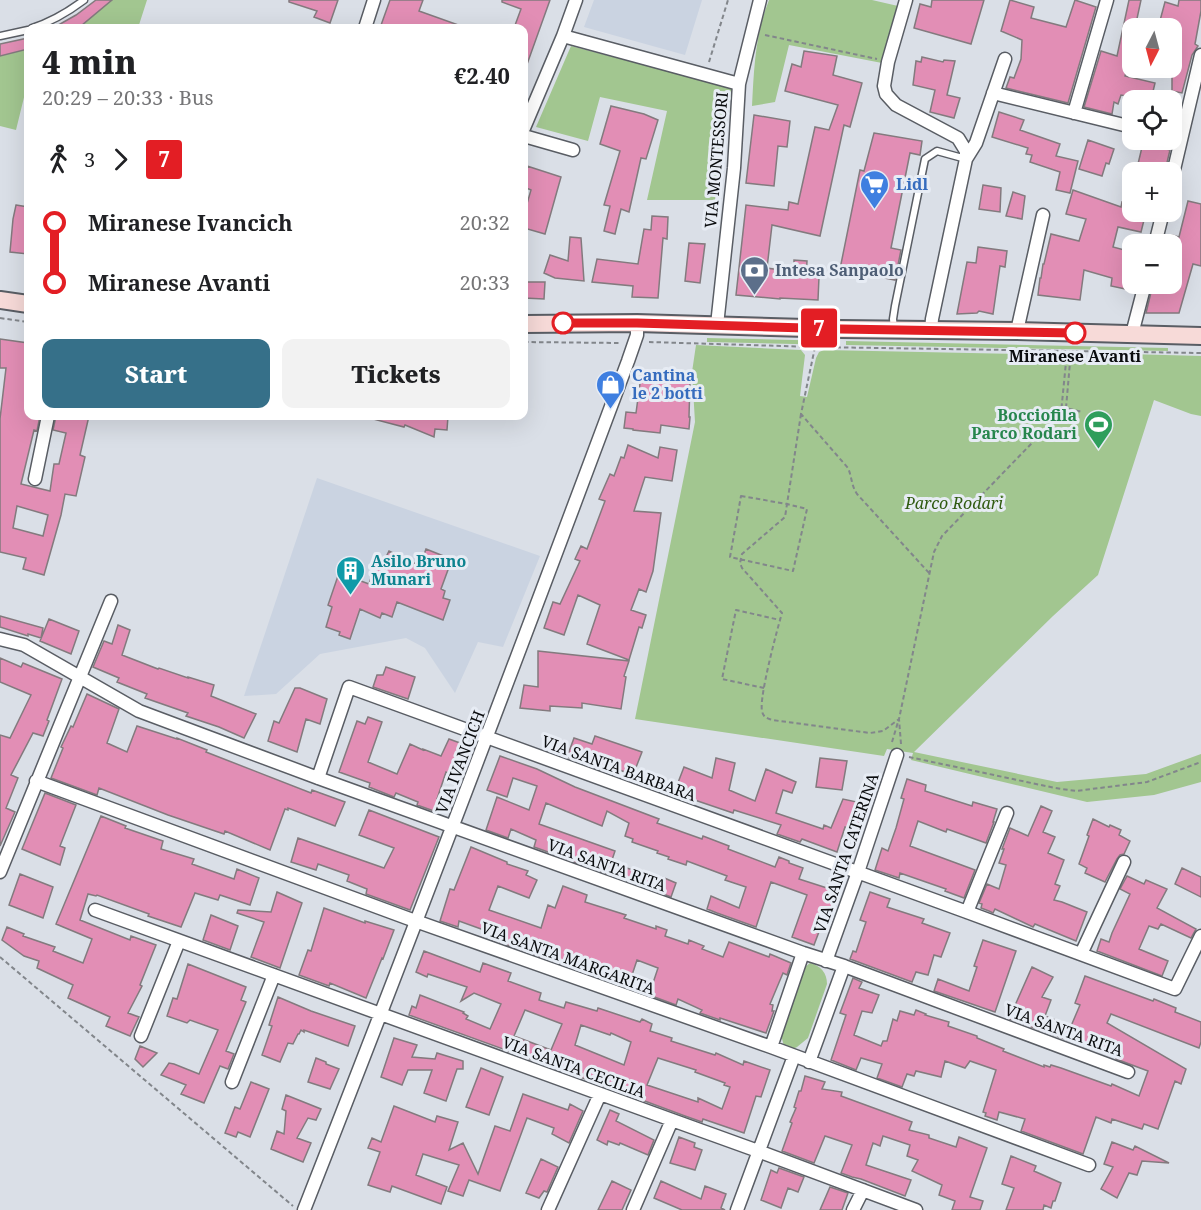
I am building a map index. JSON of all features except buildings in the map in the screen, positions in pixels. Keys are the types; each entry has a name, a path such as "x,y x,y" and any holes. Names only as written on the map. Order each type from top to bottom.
{"street":[{"path":"366,24 374,0"},
{"path":"528,119 576,0"},
{"name":"VIA MONTESSORI","path":"717,325 734,168 739,84 760,0"},
{"path":"906,0 888,62 884,86 886,94 896,105 958,138 966,151 931,331"},
{"path":"1074,113 1107,0"},
{"path":"563,36 739,84"},
{"path":"1182,118 1201,55"},
{"path":"966,159 976,143 1005,59"},
{"path":"993,93 1122,125"},
{"path":"528,137 573,150"},
{"path":"1017,332 1043,215"},
{"path":"1132,334 1142,294"},
{"path":"0,300 24,303"},
{"path":"528,324 637,323 1201,336"},
{"name":"VIA IVANCICH","path":"300,1209 381,1014 453,827 624,372 635,340 637,323"},
{"path":"35,479 47,420"},
{"path":"0,872 6,841 36,782 111,601"},
{"name":"VIA SANTA RITA","path":"0,639 24,645 139,711 453,827 844,966 1128,1072"},
{"name":"VIA SANTA BARBARA","path":"318,778 349,687 1175,989 1201,936"},
{"name":"VIA SANTA CATERINA","path":"826,961 897,753"},
{"name":"VIA SANTA MARGARITA","path":"36,782 416,922 771,1047 1089,1165"},
{"path":"967,912 1007,813"},
{"path":"1081,954 1124,862"},
{"name":"VIA SANTA CECILIA","path":"95,910 758,1150 916,1210"},
{"path":"141,1036 179,941"},
{"path":"771,1047 803,953"},
{"path":"809,1062 844,966"},
{"path":"232,1082 274,975"},
{"path":"736,1210 794,1056"},
{"path":"548,1210 600,1094"},
{"path":"633,1210 672,1120"},
{"path":"853,1210 863,1190"}],"lane":[{"path":"42,24 58,17 84,0"},
{"path":"0,36 24,30"},
{"path":"894,330 895,306 925,159 936,151 966,159"}],"path":[{"path":"709,62 728,0"},
{"path":"751,33 888,62"},
{"path":"0,318 24,321"},
{"path":"644,344 654,341 815,347 1201,353"},
{"path":"528,342 610,342 620,343 621,347"},
{"path":"815,347 801,414 785,517 742,553 740,565 782,613 764,688 762,712 765,717 772,720 870,733 883,731 899,719"},
{"path":"1069,351 1066,408 1082,412"},
{"path":"897,753 899,719 934,552 942,536 1061,413 1069,351"},
{"path":"801,414 848,468 852,486 857,494 930,574"},
{"path":"741,496 807,509 793,571 741,559 730,556 741,496"},
{"path":"764,688 722,679 736,610 780,620"},
{"path":"897,753 899,719"},
{"path":"897,753 1076,791 1147,782 1201,762"},
{"path":"0,957 300,1209"}],"shaded area":[{"path":"594,0 702,0 685,55 584,27"},
{"path":"317,478 540,556 503,647 478,642 455,693 425,648 406,638 320,654 276,694 244,696"}],"green space":[{"path":"111,0 147,0 139,24 83,24"},
{"path":"769,0 872,0 898,6 882,63 789,45 775,102 752,106 758,39"},
{"path":"571,46 732,88 715,200 647,200 667,111 600,97 588,141 536,127"},
{"path":"24,50 24,97 16,130 0,126 0,56"},
{"path":"707,338 836,341 836,345 707,342"},
{"path":"846,341 1168,348 1168,351 846,345"},
{"name":"Parco Rodari","path":"696,345 801,350 805,355 800,396 807,397 816,358 819,352 824,350 1063,355 1063,360 1089,360 1091,353 1201,356 1201,416 1154,400 1098,575 914,752 1057,782 1146,774 1201,754 1201,782 1154,795 1087,802 911,760 913,753 887,749 884,756 635,719 695,422 692,372"},
{"path":"810,963 823,970 827,984 808,1038 793,1049 784,1046 781,1035 805,967"}],"bus line":[{"name":"7","path":"563,323 1075,333"}],"place":[{"name":"Lidl","path":"875,210"},
{"name":"Intesa Sanpaolo","path":"754,296"},
{"name":"Miranese Avanti","path":"1075,333"},
{"name":"Cantina le 2 botti","path":"611,410"},
{"name":"Bocciofila Parco Rodari","path":"1098,450"},
{"name":"Asilo Bruno Munari","path":"350,596"}]}
